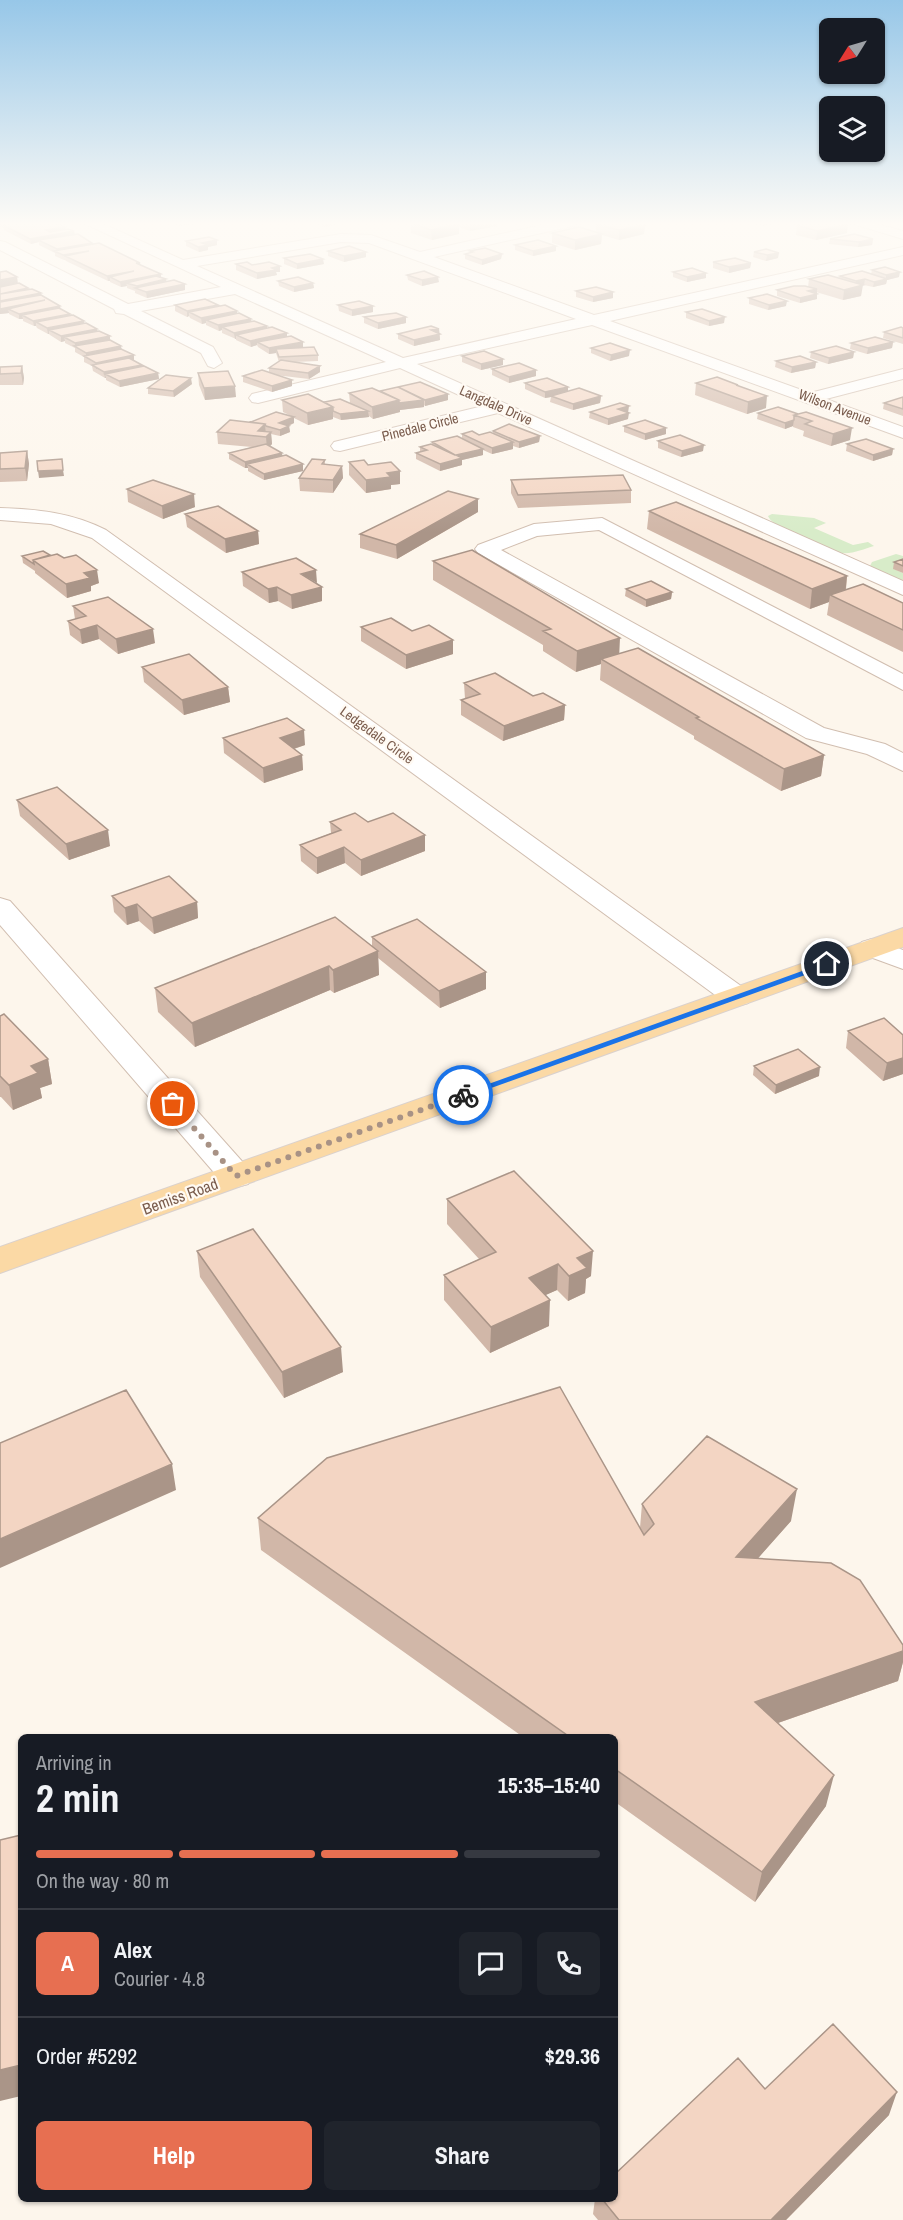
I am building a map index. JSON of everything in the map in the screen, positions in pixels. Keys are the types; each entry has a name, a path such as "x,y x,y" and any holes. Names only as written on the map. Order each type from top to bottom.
{"main road":[{"name":"Bemiss Road","path":"0,1260 903,937"}],"street":[{"path":"128,326 188,356 214,363 207,350 160,326"},
{"name":"Langdale Drive","path":"318,326 903,589"},
{"path":"258,398 565,326"},
{"name":"Wilson Avenue","path":"611,326 903,433"},
{"path":"150,337 173,332"},
{"path":"811,398 903,374"},
{"name":"Pinedale Circle","path":"340,446 501,407"},
{"name":"Ledgedale Circle","path":"0,514 54,518 73,522 99,534 737,997"},
{"path":"903,682 602,524 534,530 484,549 815,733 876,749 903,763"},
{"path":"876,749 903,740"},
{"path":"0,907 236,1176"},
{"path":"872,948 903,960"}],"green space":[{"path":"772,514 814,518 826,523 814,528 853,545 868,542 874,546 846,553 825,549 780,527 768,516"},
{"path":"896,554 903,556 903,566 894,569 903,573 903,583 870,566 872,562"}],"building":[{"path":"72,326 91,326 97,329 61,336 49,330"},
{"path":"229,326 267,326 234,333 222,327"},
{"path":"431,326 439,329 431,330 440,334 414,340 398,334"},
{"path":"272,327 287,333 250,341 236,335"},
{"path":"901,327 903,338 884,332"},
{"path":"99,331 110,336 75,343 64,337"},
{"path":"291,336 303,342 269,348 257,342"},
{"path":"875,337 893,342 868,348 851,343"},
{"path":"110,340 121,346 86,353 74,346"},
{"path":"610,343 630,350 611,355 591,348"},
{"path":"836,346 854,352 829,358 811,352"},
{"path":"314,347 318,355 279,357 276,349"},
{"path":"121,349 134,355 96,363 84,356"},
{"path":"484,351 503,359 481,364 462,356"},
{"path":"800,356 816,362 792,367 776,361"},
{"path":"129,358 142,365 104,372 92,365"},
{"path":"281,360 320,366 308,373 269,368"},
{"path":"519,363 536,370 509,377 492,369"},
{"path":"22,366 21,373 0,374 0,367"},
{"path":"144,366 158,373 119,381 105,374"},
{"path":"262,370 292,380 272,386 243,376"},
{"path":"228,371 235,386 204,388 198,373"},
{"path":"166,375 191,378 173,391 148,388"},
{"path":"717,377 767,396 748,402 696,383"},
{"path":"547,378 568,387 545,392 525,383"},
{"path":"420,382 448,394 425,400 398,387 424,400 399,403 399,400 380,391"},
{"path":"372,388 399,400 372,407 349,393"},
{"path":"579,388 601,396 573,404 551,396"},
{"path":"308,394 333,407 307,413 282,400"},
{"path":"903,397 903,409 884,403"},
{"path":"340,399 368,411 340,414 324,402"},
{"path":"620,403 629,406 618,409 629,413 608,419 590,412"},
{"path":"778,407 798,414 794,415 794,420 785,423 758,413"},
{"path":"276,412 294,417 279,423 289,426 280,430 251,422"},
{"path":"806,412 852,428 833,434 805,424 812,421 794,415"},
{"path":"230,420 265,424 258,431 271,432 266,437 217,432"},
{"path":"645,420 666,428 645,434 624,426"},
{"path":"509,424 540,436 519,442 493,431"},
{"path":"472,431 479,435 490,432 513,442 492,448 462,434"},
{"path":"680,435 704,445 682,451 658,441"},
{"path":"457,436 483,449 456,455 462,458 440,464 416,453 427,450 420,447 431,444 455,455 432,442"},
{"path":"866,439 893,449 873,455 847,444"},
{"path":"266,444 282,453 245,462 229,453"},
{"path":"27,451 25,468 0,469 0,453"},
{"path":"286,455 303,464 264,474 247,464"},
{"path":"62,459 63,470 38,471 37,461"},
{"path":"312,459 325,460 322,464 342,466 333,480 299,478"},
{"path":"364,460 368,465 391,462 400,471 387,473 391,477 366,480 349,462"},
{"path":"623,475 631,490 518,495 511,480"},
{"path":"153,480 194,494 162,506 127,489"},
{"path":"448,491 478,499 396,545 360,534"},
{"path":"676,502 847,576 812,589 649,511"},
{"path":"218,506 258,531 225,539 185,514"},
{"path":"472,550 620,638 577,651 543,631 551,629 433,561"},
{"path":"43,551 50,555 33,560 34,564 22,556"},
{"path":"57,554 64,558 76,555 97,570 84,573 90,578 66,584 33,560"},
{"path":"296,558 316,570 301,574 322,587 291,595 277,587 268,589 242,572"},
{"path":"903,559 903,566 894,562"},
{"path":"651,581 672,592 646,600 626,589"},
{"path":"863,584 903,603 903,630 830,595"},
{"path":"108,597 153,629 116,639 97,625 80,630 68,621 86,616 73,606"},
{"path":"391,618 412,631 429,625 453,640 406,655 361,627"},
{"path":"638,648 824,755 784,769 601,659"},
{"path":"189,654 228,687 182,700 142,667"},
{"path":"495,673 533,696 543,693 565,705 504,726 461,700 480,694 464,683"},
{"path":"287,718 304,730 280,738 302,755 263,768 223,738"},
{"path":"57,787 108,830 66,844 17,800"},
{"path":"355,813 368,822 393,813 425,835 361,860 344,847 317,858 300,845 341,830 330,822"},
{"path":"169,876 197,902 152,918 137,904 125,908 112,896"},
{"path":"335,917 378,951 333,970 329,966 192,1023 155,988"},
{"path":"417,919 486,972 439,991 372,937"},
{"path":"4,1014 48,1059 31,1066 38,1073 9,1085 0,1076 0,1016"},
{"path":"884,1018 903,1035 903,1058 887,1063 848,1031"},
{"path":"798,1049 820,1067 776,1085 754,1066"},
{"path":"514,1171 593,1251 577,1258 587,1268 569,1276 558,1264 529,1278 550,1300 491,1327 444,1275 496,1252 447,1199"},
{"path":"253,1229 341,1347 282,1372 197,1251"},
{"path":"560,1387 644,1535 654,1524 642,1504 707,1436 797,1489 736,1557 831,1563 860,1580 903,1645 903,1651 755,1702 834,1775 762,1872 618,1771 618,1734 566,1734 258,1518 327,1458"},
{"path":"126,1390 172,1464 0,1539 0,1443"},
{"path":"18,1836 18,2066 0,2070 0,1840"},
{"path":"833,2024 897,2092 771,2220 619,2220 604,2202 618,2202 618,2171 738,2058 765,2089"}],"way so far":[{"path":"173,1104 236,1176 463,1095"}],"route":[{"path":"463,1095 827,964"}]}
